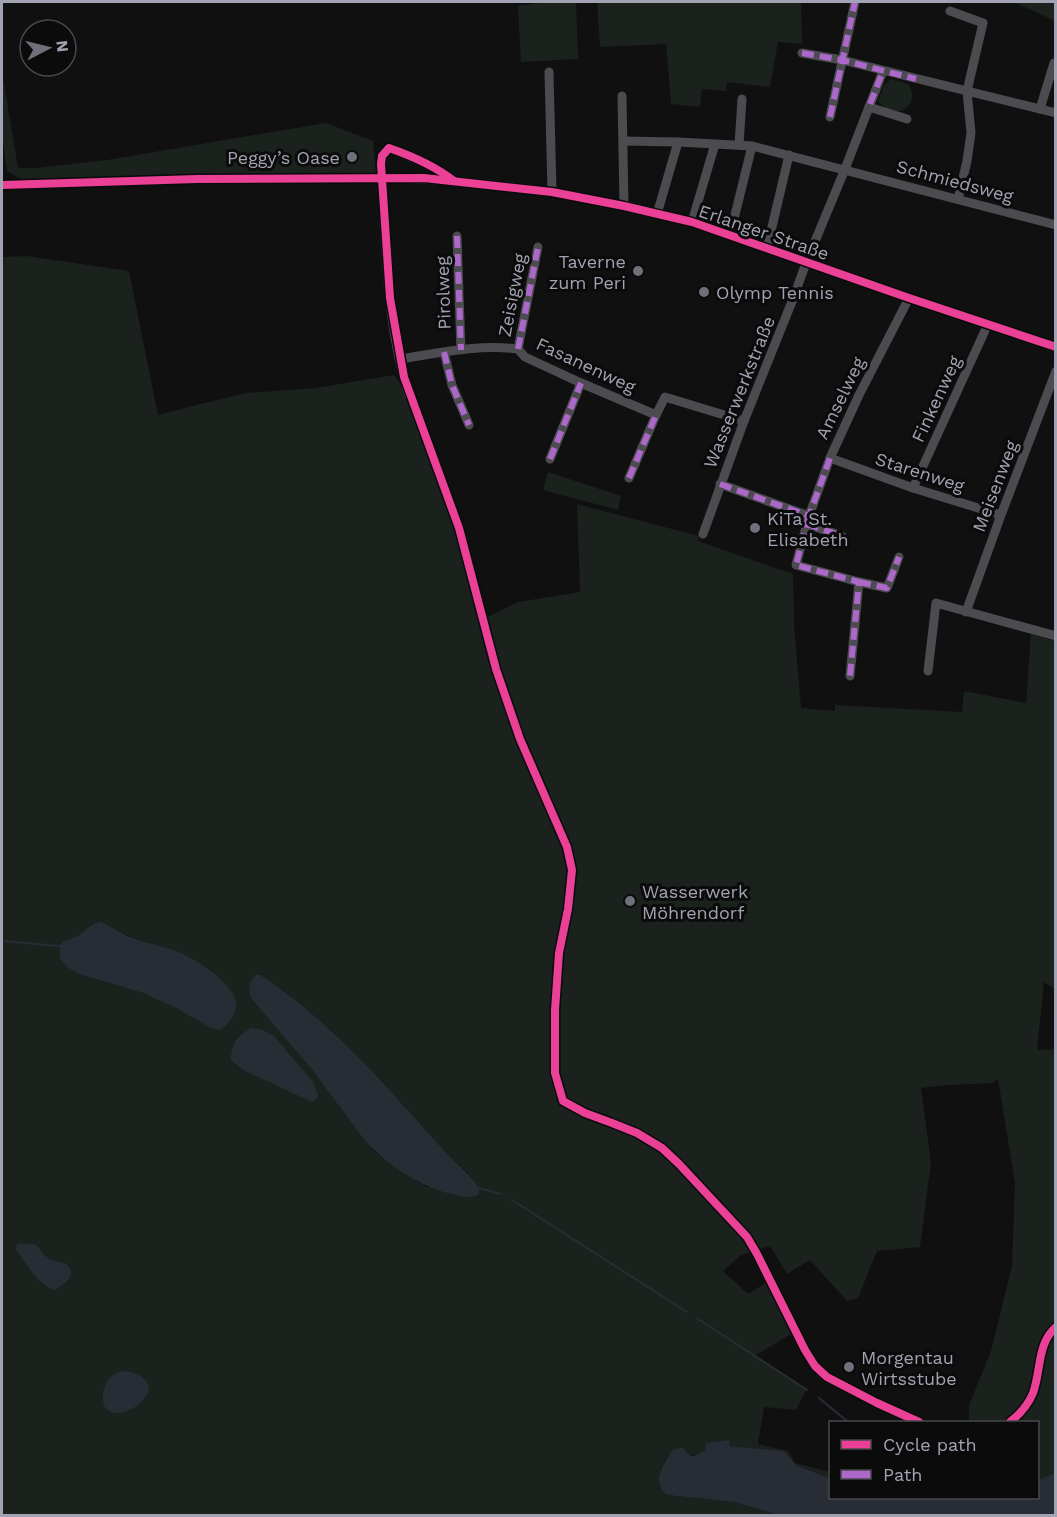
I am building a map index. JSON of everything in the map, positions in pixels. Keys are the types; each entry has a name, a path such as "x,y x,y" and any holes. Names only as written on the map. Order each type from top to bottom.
{"street":[{"path":"830,117 855,2"},
{"path":"950,11 983,22 967,91 971,133 958,199"},
{"path":"802,53 842,60 1056,113"},
{"path":"1040,109 1054,63"},
{"name":"Wasserwerkstraße","path":"703,534 744,421 883,71"},
{"path":"549,72 552,192"},
{"path":"622,96 624,206"},
{"path":"740,145 742,99"},
{"path":"868,107 907,119"},
{"name":"Schmiedsweg","path":"622,141 752,146 1056,225"},
{"path":"657,214 678,142"},
{"path":"692,222 715,144"},
{"path":"730,235 752,146"},
{"name":"Erlanger Straße","path":"454,181 433,167 389,148 382,156 382,178 424,178 552,192 692,222 1056,347"},
{"path":"767,248 789,155"},
{"path":"382,178 390,298 400,358 410,395"},
{"name":"Pirolweg","path":"457,236 461,350"},
{"name":"Zeisigweg","path":"519,349 538,247"},
{"name":"Amselweg","path":"899,557 887,588 796,565 808,520 830,458 859,395 909,298"},
{"name":"Finkenweg","path":"913,488 988,324"},
{"name":"Fasanenweg","path":"400,358 461,350 506,347 519,349 525,357 656,416"},
{"path":"444,352 452,385 469,425"},
{"name":"Meisenweg","path":"966,612 1000,515 1056,371"},
{"path":"550,459 581,383"},
{"path":"629,478 664,397 744,421"},
{"name":"Starenweg","path":"830,458 913,488 1000,515"},
{"path":"720,484 842,536"},
{"path":"850,676 859,582"},
{"path":"928,671 936,603 1056,636"},
{"path":"1011,1421 1026,1406 1033,1393 1042,1352 1052,1330 1056,1327"},
{"path":"815,1366 827,1377 917,1421"}],"shaded area":[{"path":"548,2 576,2 578,59 521,62 518,6"},
{"path":"597,2 801,2 802,44 778,42 770,87 727,82 726,91 702,89 700,107 671,104 666,44 600,47"},
{"path":"1014,2 1055,2 1055,21"},
{"path":"2,71 18,168 107,160 326,123 373,141 376,173 21,179 7,171 2,143"},
{"path":"891,79 908,84 912,91 910,104 900,111 885,108 878,101 884,85"},
{"path":"27,256 129,271 158,415 247,393 316,388 394,375 409,395 459,528 483,619 518,602 580,592 577,504 699,536 698,541 793,574 794,624 801,708 835,711 835,705 962,712 964,691 1026,703 1031,634 1055,641 1056,990 1044,982 1037,1050 1056,1049 1055,1473 1039,1480 1039,1421 969,1421 969,1405 991,1351 1012,1266 1015,1183 998,1079 994,1083 921,1088 931,1162 920,1247 877,1251 858,1298 847,1301 810,1260 787,1274 770,1246 741,1255 723,1271 748,1294 769,1281 796,1331 756,1355 807,1389 796,1410 764,1407 758,1444 788,1451 795,1463 829,1472 829,1478 797,1466 784,1451 730,1446 729,1441 699,1454 690,1456 686,1453 665,1460 659,1484 667,1495 734,1502 778,1515 2,1516 2,257","holes":["101,923 131,937 178,952 208,969 228,987 178,1009 143,993 79,974 64,941","279,988 329,1029 403,1104 474,1181 427,1187 375,1152 310,1067"]},
{"path":"548,472 621,496 618,510 543,490"},
{"path":"101,922 130,937 179,952 215,974 224,982 235,999 234,1015 221,1030 213,1029 143,993 79,974 67,967 60,958 60,946 64,941 79,935 95,923"},
{"path":"256,975 260,975 309,1011 355,1054 470,1176 479,1188 479,1194 472,1197 461,1196 421,1183 397,1169 365,1141 310,1067 251,998 250,985"},
{"path":"252,1028 263,1030 274,1036 313,1082 318,1094 317,1098 312,1102 243,1070 231,1060 232,1049 236,1041"},
{"path":"17,1244 36,1245 48,1258 64,1263 71,1270 69,1278 54,1290 32,1272 16,1249"},
{"path":"126,1371 141,1376 148,1383 148,1391 137,1406 118,1413 109,1411 103,1400 105,1385 113,1375"},
{"path":"729,1440 730,1446 784,1451 797,1466 829,1478 829,1499 1039,1499 1039,1480 1055,1473 1055,1515 778,1515 734,1502 667,1495 662,1490 659,1478 666,1460 674,1449 683,1448 690,1456 694,1456 705,1451 706,1443"}],"waterway":[{"path":"2,941 60,946"},
{"path":"479,1188 500,1194"},
{"path":"512,1200 687,1312"},
{"path":"698,1319 807,1390"},
{"path":"819,1398 847,1421"}],"marked path":[{"path":"830,117 855,2"},
{"path":"802,53 842,60 916,79"},
{"path":"870,104 883,71"},
{"path":"457,236 461,350"},
{"path":"518,349 538,247"},
{"path":"444,352 452,385 469,425"},
{"path":"550,459 581,383"},
{"path":"629,478 656,415"},
{"path":"720,484 809,516 830,458"},
{"path":"809,516 796,565 859,582 850,676"},
{"path":"807,524 842,536"},
{"path":"859,582 887,588 899,557"}],"cycle path":[{"path":"454,181 423,162 389,148 382,156 390,298 404,377 459,528 496,669 520,739 567,847 572,870 568,909 559,953 555,1010 555,1073 563,1101 585,1113 637,1133 662,1148 747,1237 815,1366 827,1377 917,1421"},
{"path":"2,185 197,179 424,178 552,192 692,222 1056,347"},
{"path":"1011,1421 1031,1397 1036,1385 1042,1349 1056,1327"}],"place":[{"name":"Peggy’s Oase","path":"352,157"},
{"name":"Taverne zum Peri","path":"638,271"},
{"name":"Olymp Tennis","path":"704,292"},
{"name":"KiTa St. Elisabeth","path":"755,528"},
{"name":"Wasserwerk Möhrendorf","path":"630,901"},
{"name":"Morgentau Wirtsstube","path":"849,1367"}]}
